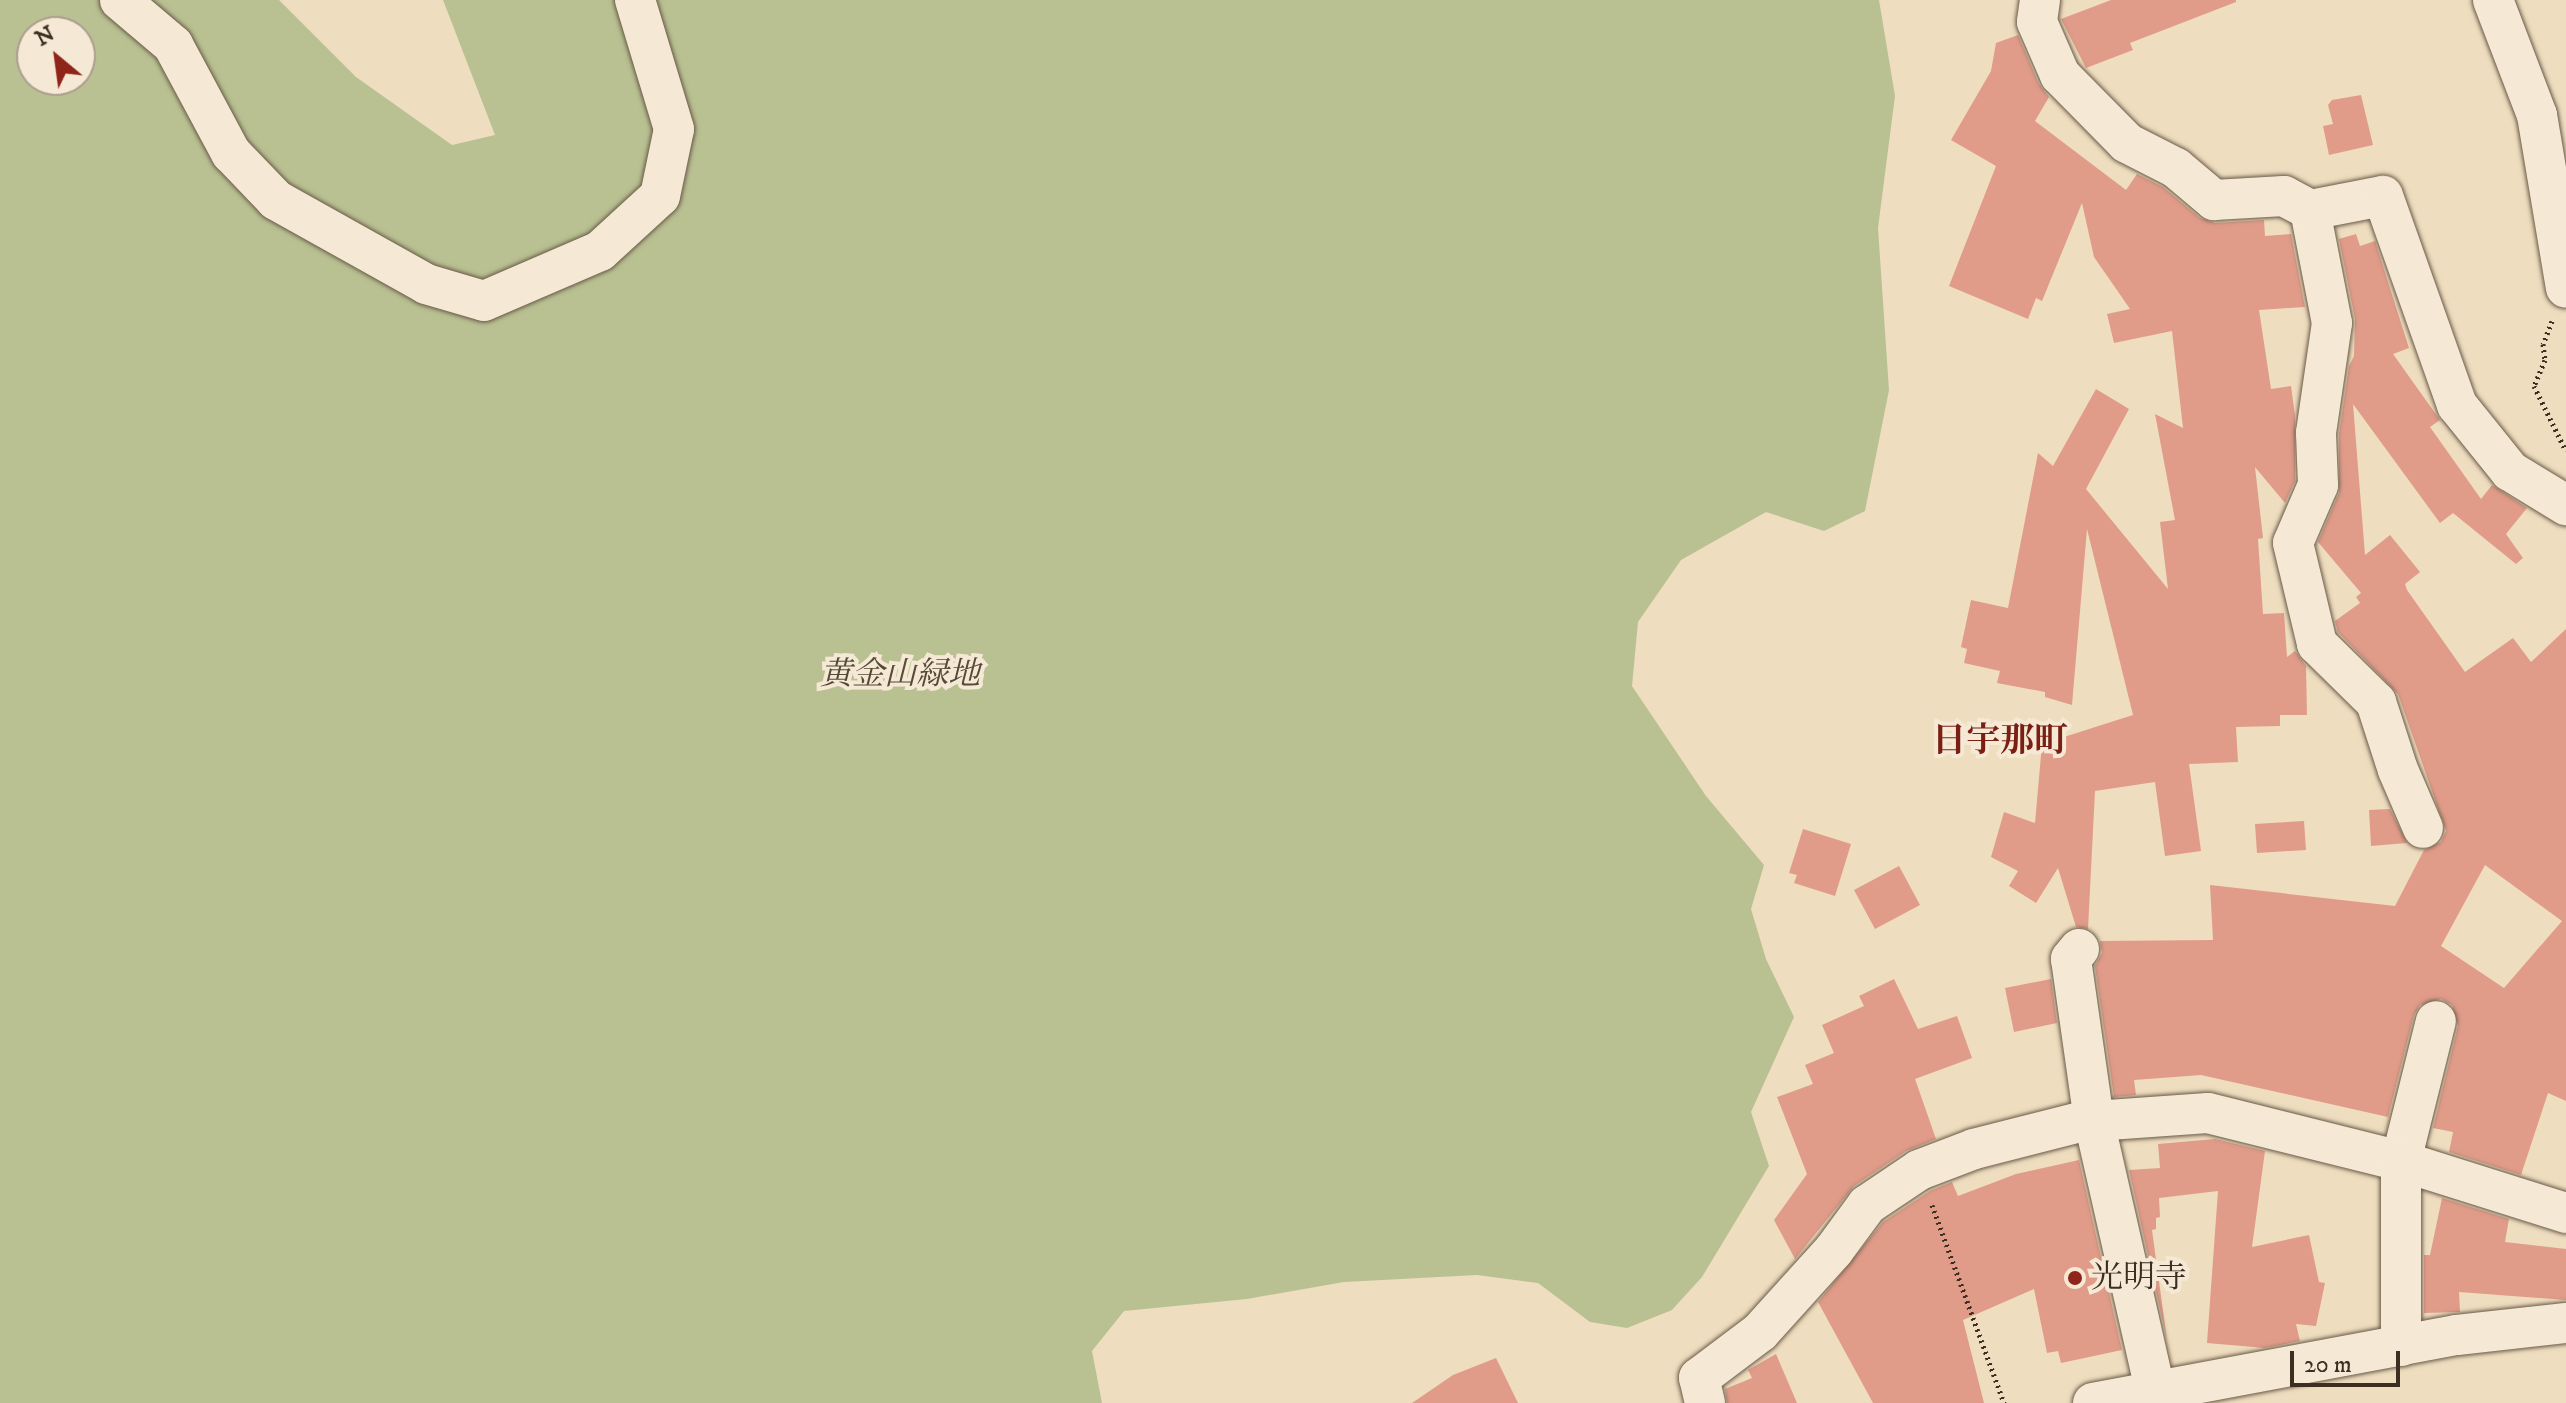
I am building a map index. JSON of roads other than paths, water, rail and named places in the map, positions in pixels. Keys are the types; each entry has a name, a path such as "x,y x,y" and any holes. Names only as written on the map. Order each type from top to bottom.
{"street":[{"path":"120,0 173,45 231,153 276,200 426,284 484,301 600,251 660,196 674,129 635,0"},
{"path":"2040,0 2037,22 2060,75 2127,143 2176,168 2214,200 2284,196 2310,210 2383,196 2457,405 2510,471 2566,505"},
{"path":"2493,0 2552,106 2566,287"},
{"path":"2310,210 2332,323 2316,433 2318,485 2293,543 2317,644 2376,702 2398,770 2423,828"},
{"path":"2079,949 2071,959 2094,1121 2155,1390"},
{"path":"2401,1346 2401,1161 2436,1021"},
{"path":"1705,1403 1699,1378 1760,1332 1834,1250 1867,1205 1919,1170 1974,1149 2094,1121 2208,1113 2401,1161 2566,1213"},
{"path":"2108,1401 2457,1335 2566,1323"}],"place":[{"name":"光明寺","path":"2075,1278"}],"district":[{"name":"日宇那町","path":"2000,742"}],"park label":[{"name":"黄金山緑地","path":"900,675"}]}
